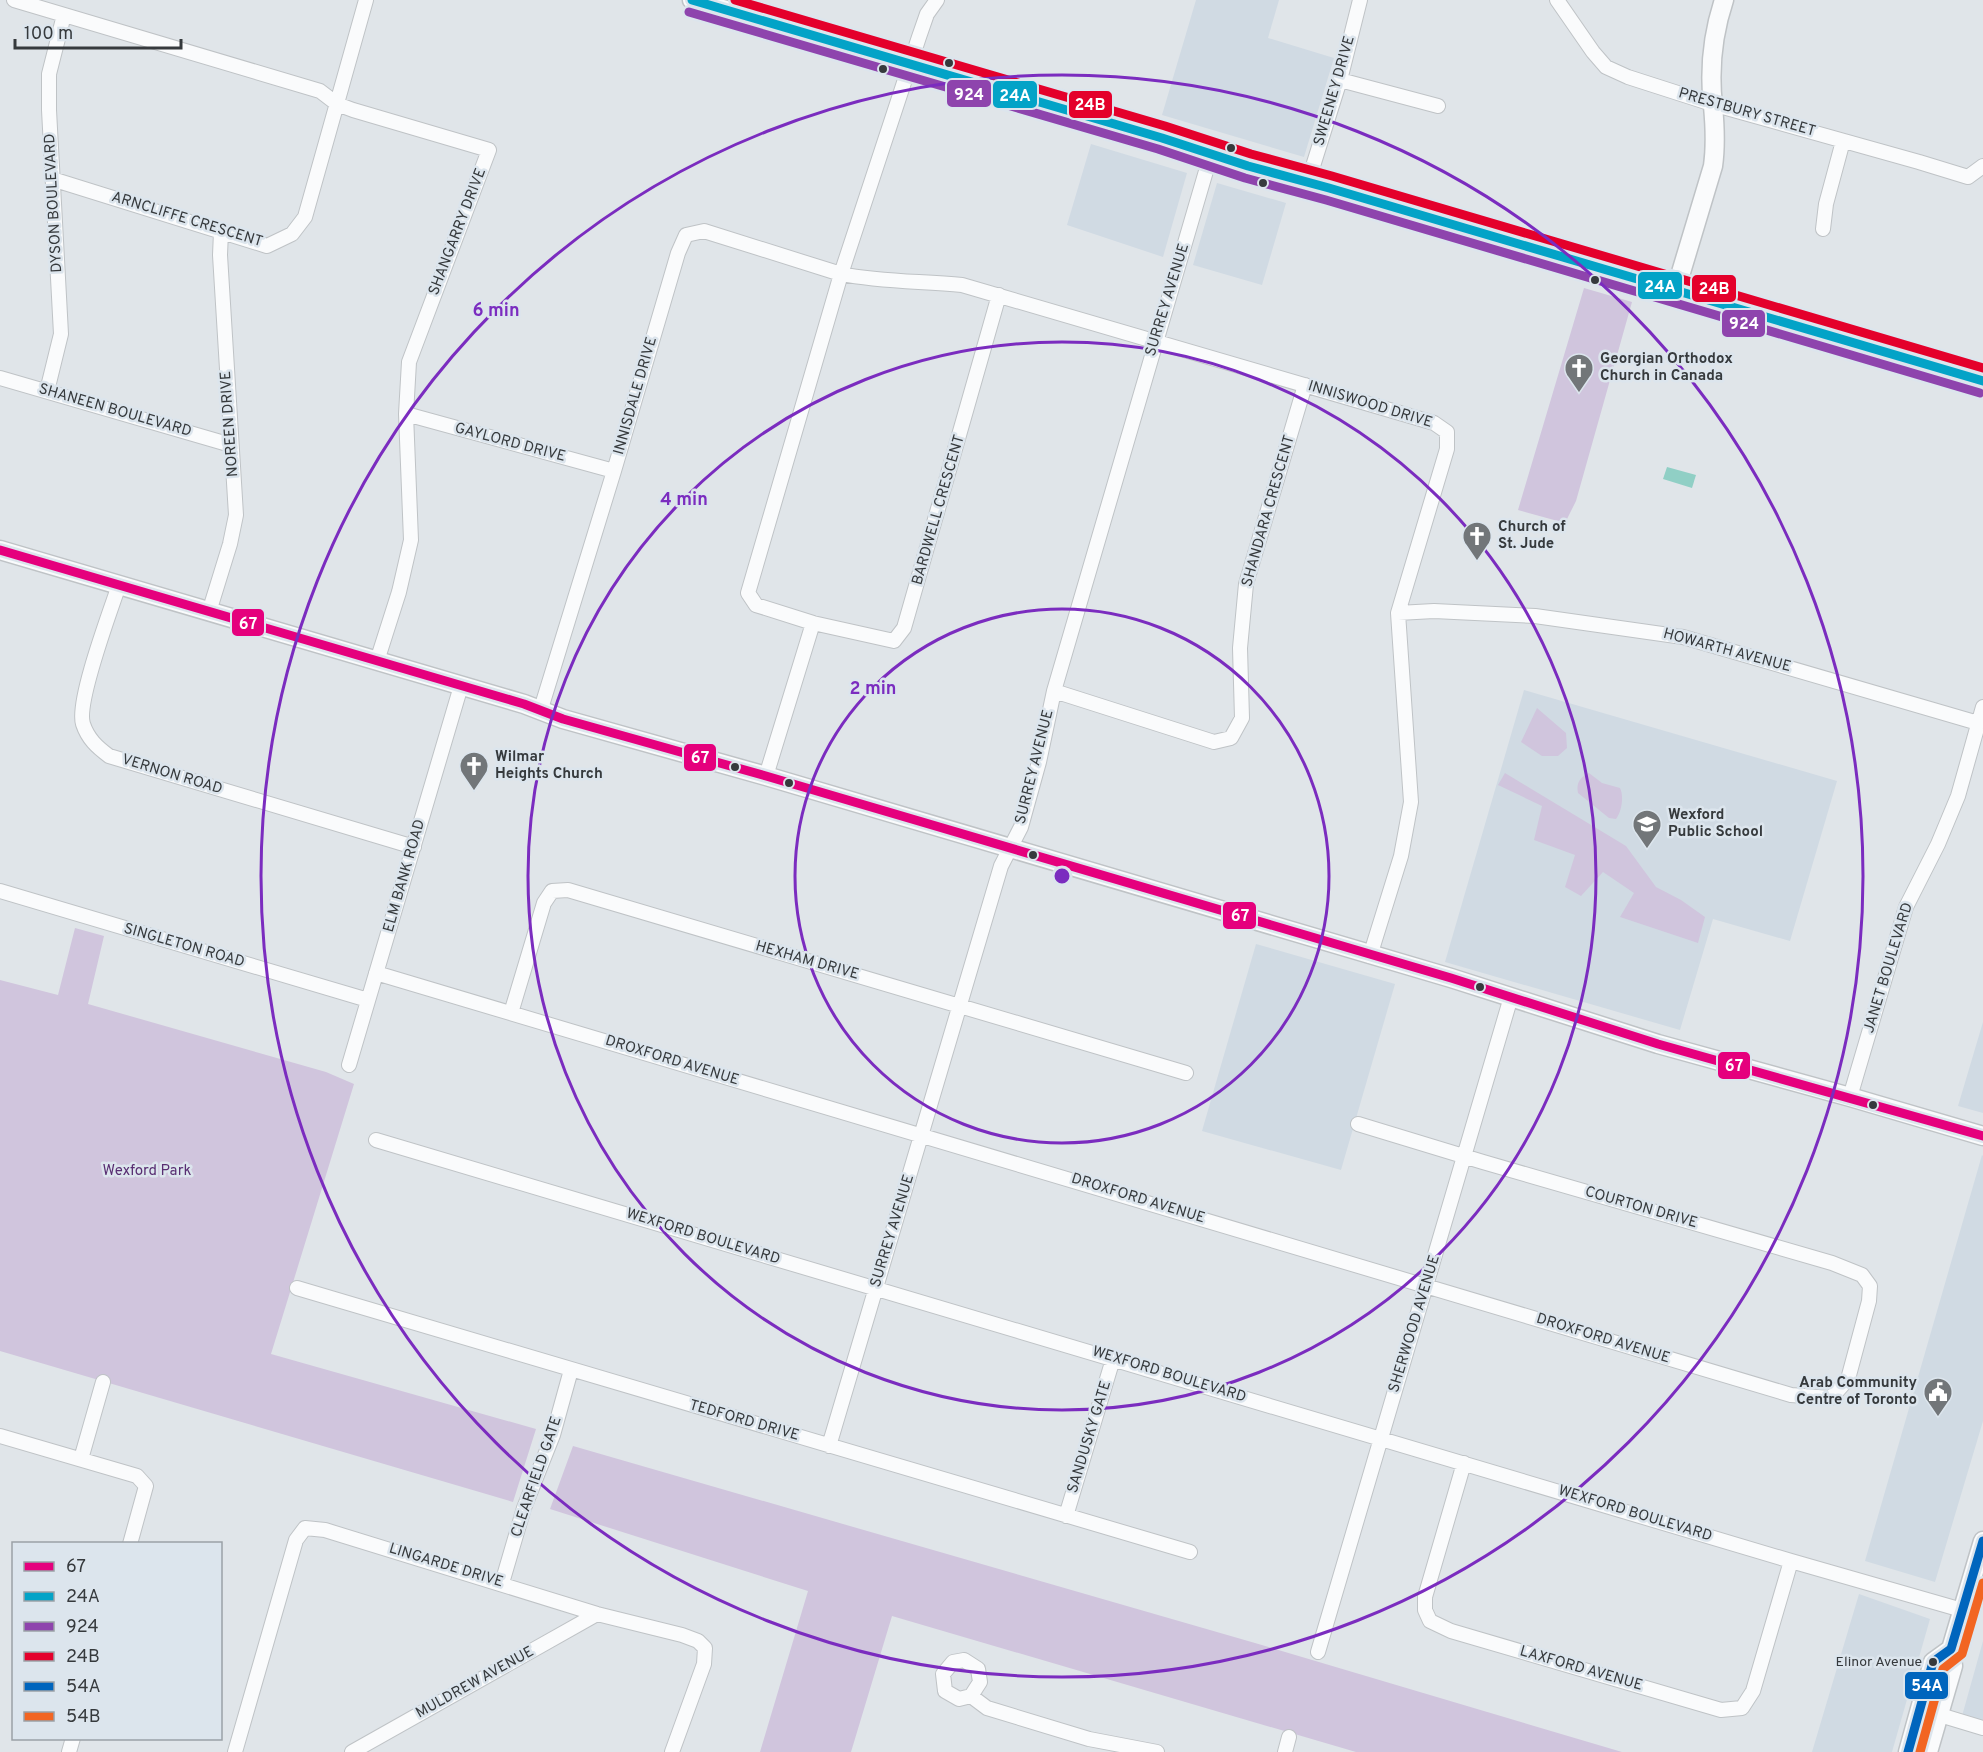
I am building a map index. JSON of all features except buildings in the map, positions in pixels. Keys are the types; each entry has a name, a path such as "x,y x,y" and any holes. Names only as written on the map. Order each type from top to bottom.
{"street":[{"name":"SHANGARRY DRIVE","path":"14,0 320,91 337,104 353,110 489,150 409,362 406,414 411,540 399,592 377,661"},
{"name":"ARNCLIFFE CRESCENT","path":"52,179 267,246 292,234 305,217 366,0"},
{"path":"692,0 910,63 1257,169 1676,289 1983,381"},
{"path":"766,776 813,623 756,605 748,593 841,274 927,14 937,0"},
{"name":"SWEENEY DRIVE","path":"1308,182 1340,80 1360,0"},
{"name":"PRESTBURY STREET","path":"1557,0 1606,67 1628,77 1712,104 1968,177 1983,166"},
{"path":"1676,289 1716,149 1716,126 1712,104 1713,59 1716,25 1724,0"},
{"name":"DYSON BOULEVARD","path":"47,391 61,334 52,179 49,74 64,15"},
{"path":"1340,80 1438,106"},
{"path":"1823,229 1826,204 1843,141"},
{"name":"SURREY AVENUE","path":"829,1446 1001,866 1021,827 1040,762 1054,691 1211,154"},
{"name":"INNISDALE DRIVE","path":"540,712 678,253 686,235 704,231 841,274"},
{"name":"NOREEN DRIVE","path":"209,612 230,544 236,515 220,255 221,232"},
{"name":"INNISWOOD DRIVE","path":"841,274 886,281 927,281 962,285 1434,423 1447,432 1446,449 1398,613 1411,802 1401,856 1370,956"},
{"name":"BARDWELL CRESCENT","path":"813,623 894,641 904,628 999,295"},
{"name":"SHANEEN BOULEVARD","path":"0,378 231,445"},
{"name":"SHANDARA CRESCENT","path":"1054,691 1214,742 1231,738 1242,718 1240,648 1246,584 1305,385"},
{"name":"GAYLORD DRIVE","path":"406,414 614,471"},
{"path":"0,550 524,704 540,712 1011,848 1511,997 1658,1044 1850,1096 1983,1136"},
{"name":"VERNON ROAD","path":"118,585 83,696 82,723 94,745 109,756 414,847"},
{"name":"HOWARTH AVENUE","path":"1398,613 1434,611 1535,616 1683,637 1978,723"},
{"name":"ELM BANK ROAD","path":"349,1065 460,686"},
{"name":"JANET BOULEVARD","path":"1850,1096 1906,907 1938,844 1958,796 1983,707"},
{"name":"HEXHAM DRIVE","path":"511,1013 544,903 552,891 568,890 1186,1073"},
{"name":"SINGLETON ROAD","path":"0,891 368,1000"},
{"name":"DROXFORD AVENUE","path":"376,973 1791,1395 1832,1398 1848,1379 1860,1335"},
{"name":"SHERWOOD AVENUE","path":"1318,1652 1511,997"},
{"name":"COURTON DRIVE","path":"1358,1124 1832,1263 1862,1275 1870,1286 1869,1301 1860,1335"},
{"name":"WEXFORD BOULEVARD","path":"376,1140 1962,1610"},
{"name":"TEDFORD DRIVE","path":"297,1288 1190,1552"},
{"name":"SANDUSKY GATE","path":"1066,1516 1113,1359"},
{"name":"CLEARFIELD GATE","path":"502,1583 524,1508 553,1434 571,1370"},
{"path":"81,1459 103,1382"},
{"path":"0,1436 137,1476 146,1486 131,1542"},
{"name":"LAXFORD AVENUE","path":"1464,1463 1425,1597 1425,1610 1430,1621 1451,1631 1721,1710 1742,1708 1753,1691 1791,1561"},
{"name":"LINGARDE DRIVE","path":"235,1752 296,1540 305,1528 325,1530 597,1614 698,1641 705,1648 704,1664 672,1752"},
{"path":"1928,1752 1953,1666 1951,1649 1983,1541"},
{"name":"MULDREW AVENUE","path":"352,1752 597,1614"},
{"path":"1908,1752 1933,1662 1951,1649"},
{"path":"971,1696 987,1708 1055,1729 1089,1739 1157,1752"},
{"path":"1920,1709 1983,1728"},
{"path":"1285,1752 1289,1737"}],"shaded area":[{"path":"1196,0 1279,0 1268,38 1334,58 1304,157 1162,115"},
{"path":"1091,144 1187,173 1163,257 1067,225"},
{"path":"1217,183 1286,203 1262,285 1193,265"},
{"path":"1667,467 1696,475 1692,488 1663,479"},
{"name":"Wexford Public School","path":"1524,690 1837,781 1790,941 1713,919 1680,1030 1445,962"},
{"path":"1256,944 1395,984 1341,1170 1202,1131"},
{"path":"1983,1022 1983,1113 1958,1106"},
{"path":"1982,1155 1983,1421 1935,1582 1865,1561"},
{"path":"1859,1594 1930,1619 1892,1752 1812,1752"},
{"path":"1983,1641 1983,1723 1962,1716"}],"green space":[{"path":"1584,288 1632,302 1576,501 1565,523 1518,510"},
{"path":"1537,708 1566,733 1567,748 1558,756 1542,756 1521,742"},
{"path":"1505,773 1626,846 1656,887 1681,900 1705,917 1698,943 1620,917 1634,893 1603,872 1581,896 1565,887 1575,855 1534,840 1542,806 1498,785"},
{"path":"1589,773 1602,783 1620,788 1622,804 1616,819 1609,818 1578,793 1579,781"},
{"name":"Wexford Park","path":"75,928 104,936 88,1004 326,1072 354,1084 271,1354 536,1429 513,1502 0,1351 0,980 58,995"},
{"path":"573,1446 1255,1643 1622,1752 1356,1752 892,1616 851,1752 760,1752 808,1591 550,1509"}],"transit line":[{"name":"24A","path":"692,0 1162,138 1248,166 1983,381"},
{"name":"24B","path":"735,0 1983,368"},
{"name":"924","path":"689,12 1158,149 1245,178 1980,393"},
{"name":"67","path":"0,550 524,704 563,719 766,776 1451,978 1658,1044 1983,1136"},
{"name":"54A","path":"1908,1752 1933,1662 1951,1649 1983,1541"},
{"name":"54B","path":"1920,1752 1943,1669 1962,1654 1983,1583"}],"place":[{"name":"Georgian Orthodox Church in Canada","path":"1579,394"},
{"name":"Church of St. Jude","path":"1477,562"},
{"name":"Wilmar Heights Church","path":"474,792"},
{"name":"Wexford Public School","path":"1647,850"},
{"name":"Arab Community Centre of Toronto","path":"1938,1418"},
{"name":"Elinor Avenue","path":"1933,1662"}]}
